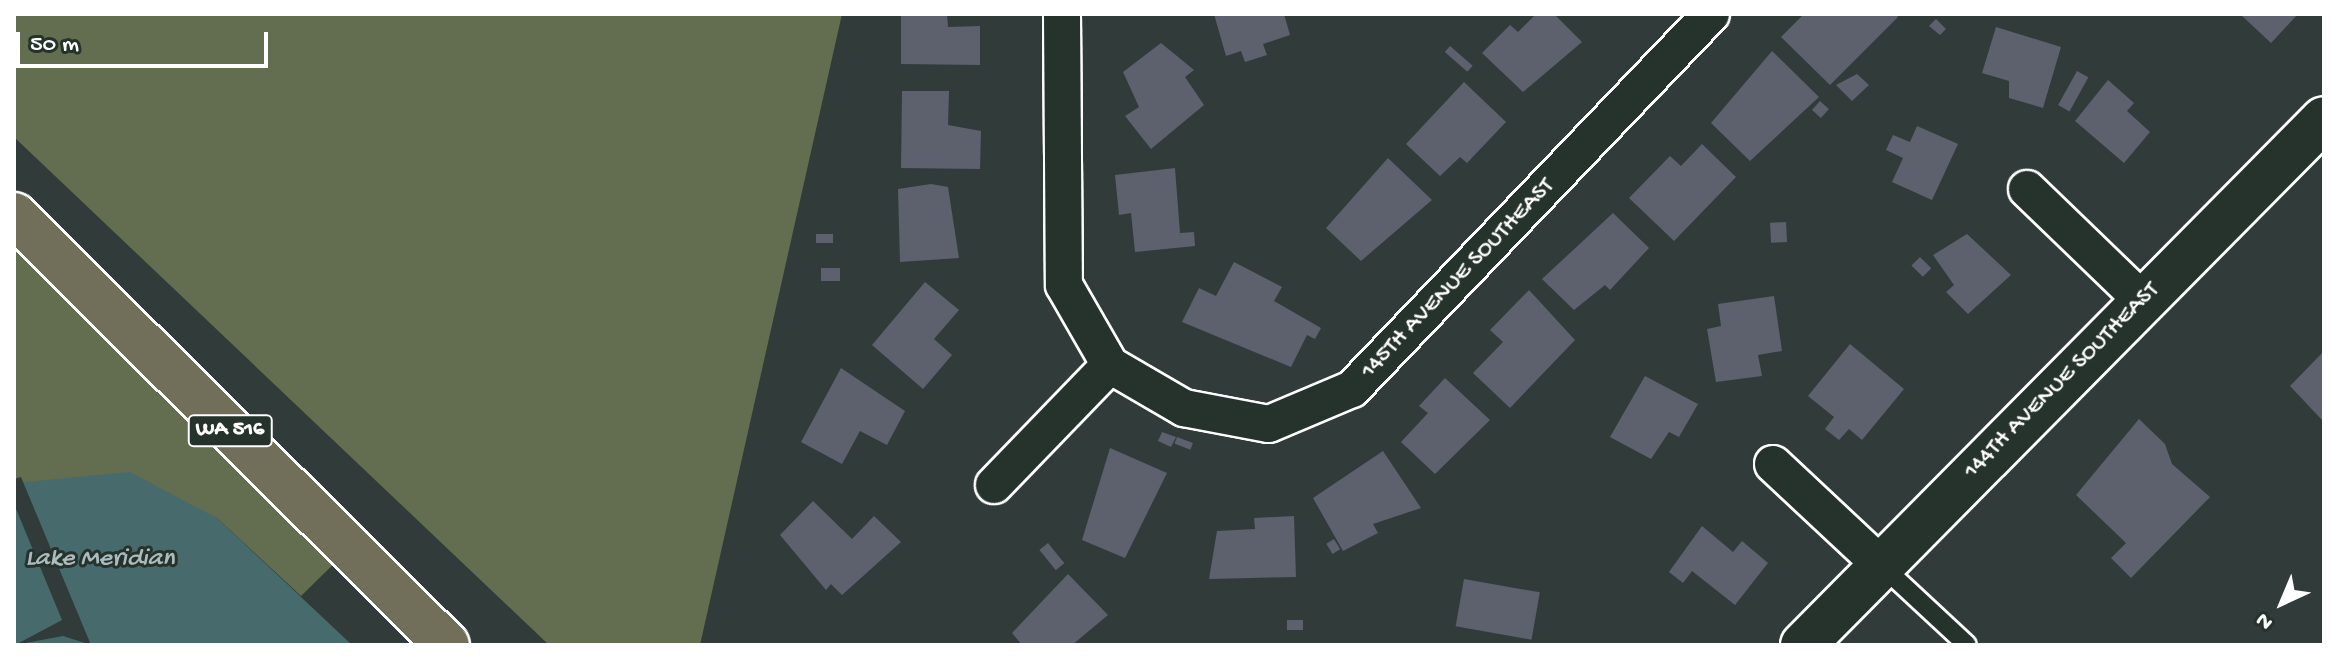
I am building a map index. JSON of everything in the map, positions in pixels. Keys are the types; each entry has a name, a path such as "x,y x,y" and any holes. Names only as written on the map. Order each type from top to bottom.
{"main road":[{"name":"WA 516","path":"14,215 447,645"}],"street":[{"path":"994,485 1110,365 1064,285 1062,14"},
{"name":"145TH AVENUE SOUTHEAST","path":"1110,365 1184,408 1269,424 1352,389 1711,14"},
{"name":"144TH AVENUE SOUTHEAST","path":"1803,645 2324,119"},
{"path":"2027,189 2142,300"},
{"path":"1773,464 1881,565"}],"lane":[{"path":"1881,565 1967,645"}],"green space":[{"path":"14,14 842,14 700,645 549,645 14,137"},
{"path":"14,215 348,550 301,596 217,518 14,483"}],"water":[{"name":"Lake Meridian","path":"130,472 217,518 352,645 14,645 14,483"}],"pier":[{"path":"21,477 91,645 63,636 15,645 62,620 14,504 14,479"}],"building":[{"path":"901,14 947,14 948,27 980,26 980,65 901,64"},
{"path":"1214,14 1284,14 1290,35 1263,44 1267,55 1245,62 1241,51 1226,56"},
{"path":"1536,14 1554,14 1582,42 1523,92 1482,53 1510,25 1518,32"},
{"path":"1804,14 1895,14 1898,17 1830,85 1781,37"},
{"path":"2240,14 2298,14 2271,43"},
{"path":"1936,19 1946,29 1940,35 1929,26"},
{"path":"1996,27 2061,47 2043,108 2009,98 2009,81 1982,73"},
{"path":"1161,43 1194,70 1185,77 1204,105 1151,149 1125,116 1139,107 1123,72"},
{"path":"1450,46 1473,66 1467,72 1445,52"},
{"path":"1772,51 1819,97 1750,161 1711,123"},
{"path":"2077,71 2088,77 2069,111 2058,105"},
{"path":"1857,74 1869,85 1852,101 1836,85"},
{"path":"2108,80 2134,103 2127,111 2150,132 2124,163 2075,121"},
{"path":"1464,82 1506,122 1467,163 1460,157 1440,176 1406,144"},
{"path":"902,91 949,91 948,125 981,131 980,169 901,168"},
{"path":"1820,101 1829,109 1821,118 1812,110"},
{"path":"1917,126 1958,144 1932,200 1892,182 1903,158 1886,150 1893,135 1910,142"},
{"path":"1702,144 1736,177 1674,241 1629,198 1670,156 1681,166"},
{"path":"1388,158 1432,200 1361,261 1326,228"},
{"path":"1175,168 1180,233 1194,232 1195,246 1135,252 1131,213 1119,215 1115,175"},
{"path":"931,184 948,187 959,258 900,262 898,189"},
{"path":"1613,213 1649,248 1610,290 1605,285 1574,310 1542,279"},
{"path":"1786,222 1787,242 1771,243 1770,223"},
{"path":"816,234 833,234 833,243 816,243"},
{"path":"1967,234 2011,275 1968,314 1946,292 1954,285 1933,255"},
{"path":"1920,257 1931,268 1923,277 1912,265"},
{"path":"1234,262 1282,287 1274,301 1321,328 1315,339 1307,335 1291,367 1182,322 1199,288 1216,296"},
{"path":"821,268 840,268 840,281 821,281"},
{"path":"925,282 959,310 934,339 952,355 923,389 872,345"},
{"path":"1529,290 1575,340 1510,408 1473,373 1503,342 1490,330"},
{"path":"1774,296 1782,351 1758,355 1762,376 1716,382 1707,329 1721,326 1718,304"},
{"path":"1850,344 1904,389 1862,440 1849,429 1839,440 1825,429 1834,417 1808,396"},
{"path":"2324,351 2324,419 2322,420 2290,386"},
{"path":"841,368 905,411 887,445 860,431 842,464 801,442"},
{"path":"1645,376 1698,404 1679,437 1669,432 1651,459 1610,437"},
{"path":"1445,378 1490,420 1435,474 1401,442 1428,413 1419,406"},
{"path":"2139,419 2165,444 2172,464 2210,497 2131,578 2111,558 2126,543 2076,495"},
{"path":"1162,432 1176,437 1171,447 1158,441"},
{"path":"1177,437 1193,443 1190,450 1174,444"},
{"path":"1110,448 1167,473 1125,558 1082,540"},
{"path":"1383,451 1421,508 1373,524 1378,533 1343,551 1313,498"},
{"path":"813,501 852,539 874,516 901,542 842,595 831,584 826,590 780,535"},
{"path":"1294,516 1296,577 1209,579 1217,531 1255,529 1254,518"},
{"path":"1702,526 1733,552 1742,541 1768,563 1735,605 1692,571 1683,583 1669,572"},
{"path":"1334,539 1340,549 1332,554 1326,544"},
{"path":"1048,543 1064,563 1056,570 1039,550"},
{"path":"1068,574 1108,615 1072,645 1022,645 1012,633"},
{"path":"1464,579 1540,592 1531,640 1456,626"},
{"path":"1287,620 1303,620 1303,630 1287,630"}]}
